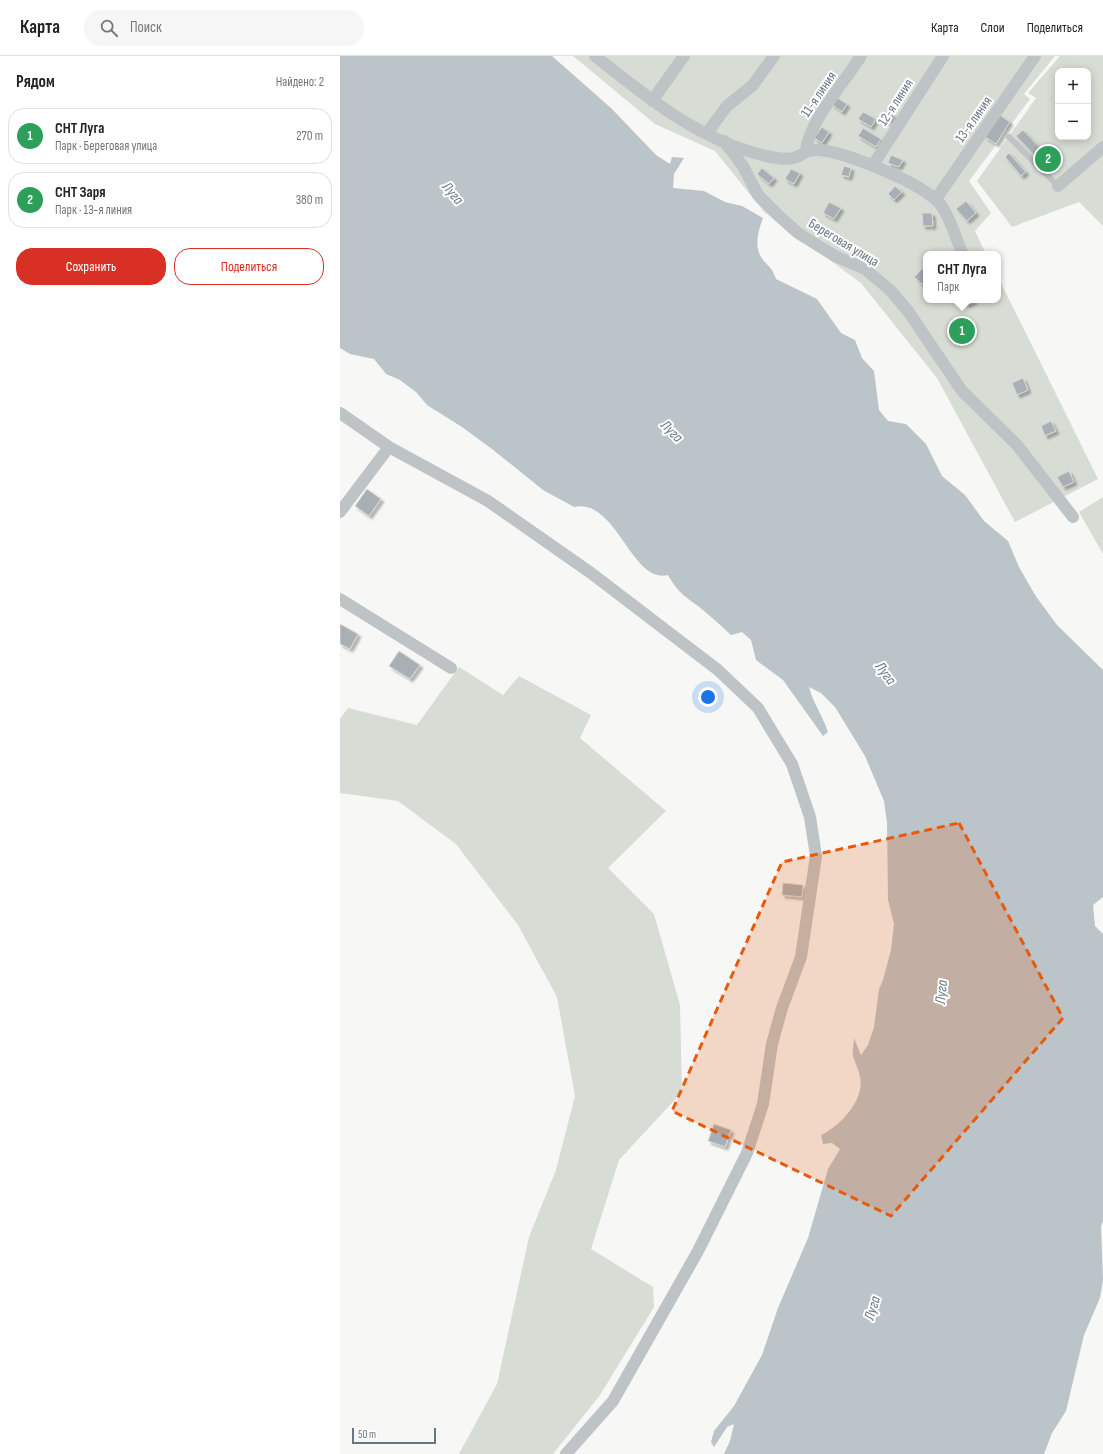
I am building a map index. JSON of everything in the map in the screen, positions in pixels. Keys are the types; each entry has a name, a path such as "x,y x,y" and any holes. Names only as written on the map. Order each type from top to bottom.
{"street":[{"path":"595,56 652,101 682,120 724,141 751,152 776,158 792,159 806,150 818,150 843,154 893,174 936,199 942,206 962,251"},
{"path":"652,101 684,56"},
{"path":"707,133 726,106 753,85 774,56"},
{"name":"11-я линия","path":"806,150 808,139 816,122 861,56"},
{"name":"12-я линия","path":"873,165 943,56"},
{"name":"13-я линия","path":"936,199 1035,56"},
{"name":"Береговая улица","path":"724,141 743,166 758,195 779,216 798,233 835,256 865,269 890,290 908,312 962,391 1018,445 1073,517"},
{"path":"1058,186 1103,147"},
{"path":"340,413 389,447 488,502 591,573 718,670 758,708 792,764 810,817 816,856 801,957 782,1008 772,1044 763,1104 747,1153 698,1251 613,1401 566,1454"},
{"path":"340,512 389,447"},
{"path":"340,599 451,668"}],"lane":[{"path":"1009,137 1058,186"}],"highlighted area":[{"path":"959,823 1063,1018 891,1216 672,1111 782,862"}],"shaded area":[{"path":"573,56 1055,56 1024,94 1030,99 969,181 991,213 975,231 985,251 923,251 923,303 1001,303 1001,283 1098,479 1015,522 937,378 861,283 764,212 715,151 655,124"},
{"path":"1060,56 1103,56 1103,226 1079,202 1012,227 977,181 1036,98 1028,93"},
{"path":"1103,497 1103,554 1079,512"},
{"path":"459,667 503,695 519,676 591,715 580,738 666,811 608,868 654,914 680,1005 682,1092 619,1160 591,1249 653,1287 654,1307 600,1395 553,1454 459,1454 497,1384 529,1237 556,1170 575,1096 557,997 518,925 456,844 398,801 340,793 340,719 348,708 417,725"}],"water":[{"name":"Луга","path":"340,56 552,56 612,109 656,155 670,164 672,157 684,158 674,174 673,188 704,191 725,202 742,206 763,218 758,234 758,251 776,279 817,299 841,333 855,340 862,358 874,371 879,410 888,421 906,424 926,444 942,476 965,495 984,521 1008,541 1019,567 1035,595 1057,625 1103,670 1103,897 1093,905 1095,926 1103,934 1103,1221 1101,1226 1103,1280 1100,1298 1084,1335 1066,1411 1052,1433 1044,1454 724,1454 730,1441 734,1424 727,1427 714,1447 711,1442 714,1431 734,1406 762,1355 778,1308 808,1238 828,1169 840,1149 832,1143 823,1144 821,1135 843,1119 850,1111 859,1094 861,1086 859,1072 853,1056 854,1038 861,1055 868,1045 874,1027 879,989 891,950 894,924 888,900 887,823 884,801 865,756 835,707 821,693 809,687 828,732 823,736 783,680 756,660 751,640 742,632 731,635 680,591 668,575 655,574 644,567 602,515 589,508 574,507 543,490 462,427 427,405 416,392 400,380 386,374 374,359 350,354 340,348"}],"building":[{"path":"836,97 847,104 842,112 831,104"},
{"path":"863,112 876,119 871,127 858,119"},
{"path":"888,113 897,117 893,125 884,120"},
{"path":"1000,115 1010,122 996,144 985,137"},
{"path":"822,127 829,132 822,143 814,138"},
{"path":"863,128 881,139 876,147 858,136"},
{"path":"1023,130 1045,153 1039,160 1016,136"},
{"path":"1009,153 1026,172 1021,176 1005,157"},
{"path":"891,155 903,160 899,167 888,163"},
{"path":"844,166 851,168 849,177 841,175"},
{"path":"762,168 774,178 769,184 757,174"},
{"path":"791,169 800,173 794,184 785,179"},
{"path":"895,186 902,192 894,200 888,194"},
{"path":"966,201 976,213 967,221 956,209"},
{"path":"829,202 841,208 834,219 823,213"},
{"path":"922,213 932,213 933,226 923,226"},
{"path":"923,268 922,284 914,277"},
{"path":"1023,378 1028,390 1017,395 1012,383"},
{"path":"1051,421 1056,431 1045,436 1041,426"},
{"path":"1069,471 1074,482 1063,487 1057,477"},
{"path":"367,489 381,499 369,516 355,506"},
{"path":"340,624 358,634 350,649 340,644"},
{"path":"399,651 420,665 410,679 389,666"},
{"path":"783,883 803,885 802,897 782,895"},
{"path":"714,1124 731,1130 725,1147 708,1141"}],"place":[{"name":"СНТ Заря","path":"1048,159"},
{"name":"СНТ Луга","path":"962,331"}]}
